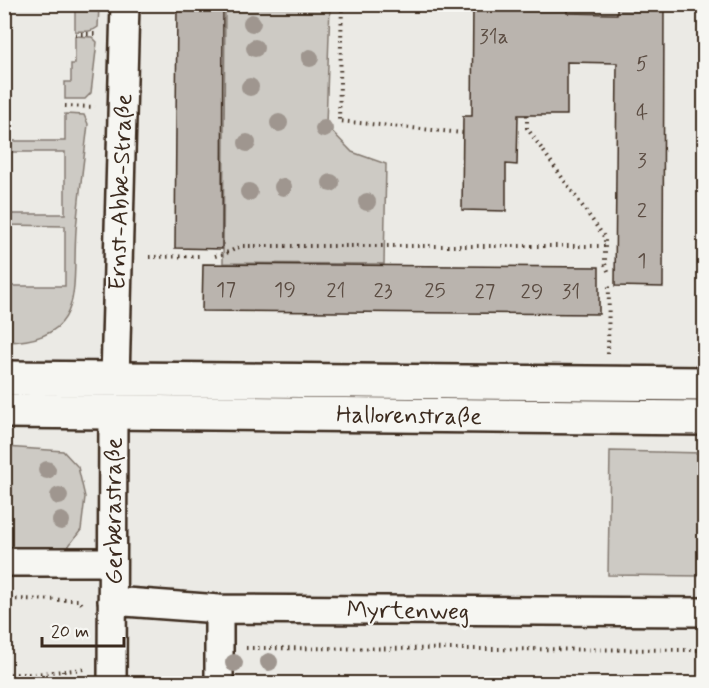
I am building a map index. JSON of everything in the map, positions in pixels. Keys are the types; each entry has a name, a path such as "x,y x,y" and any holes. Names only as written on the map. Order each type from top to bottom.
{"street":[{"name":"Ernst-Abbe-Straße","path":"114,395 125,4"},
{"name":"Hallorenstraße","path":"4,378 114,395 705,418"},
{"name":"Hallorenstraße","path":"4,411 114,395 705,384"},
{"name":"Gerberastraße","path":"112,676 101,607 112,562 114,395"},
{"path":"4,562 112,562"},
{"name":"Myrtenweg","path":"101,607 705,612"},
{"path":"219,609 219,684"}],"path":[{"path":"342,4 339,121 463,133"},
{"path":"75,34 102,34"},
{"path":"65,106 95,107"},
{"path":"527,115 527,128 605,238 605,264 609,273"},
{"path":"215,256 241,246 605,246"},
{"path":"149,257 203,256"},
{"path":"608,330 609,286"},
{"path":"4,599 79,600 101,607"},
{"path":"219,648 705,650"},
{"path":"4,674 92,669 112,676"},
{"path":"63,671 63,684"}],"shaded area":[{"path":"75,5 99,5 98,27 90,31 75,31"},
{"path":"225,5 330,5 326,125 352,152 386,164 384,264 223,263"},
{"path":"75,36 92,37 97,42 91,93 85,99 65,99 65,82 71,82 71,64 75,64"},
{"path":"65,114 84,115 88,124 70,308 62,322 50,332 31,339 5,342 5,286 65,286 65,226 5,225 5,214 65,214 65,152 5,152 5,141 65,141"},
{"path":"5,447 63,451 78,467 85,497 81,530 67,548 38,552 5,552"},
{"path":"610,451 704,453 704,576 608,575"}],"building":[{"path":"177,4 223,4 222,249 175,248"},
{"path":"473,4 567,4 567,13 617,14 617,4 664,4 663,287 615,286 617,63 567,62 567,115 518,115 517,165 506,164 506,211 462,210 463,116 472,116"},
{"path":"203,264 599,267 599,314 202,311"}]}
